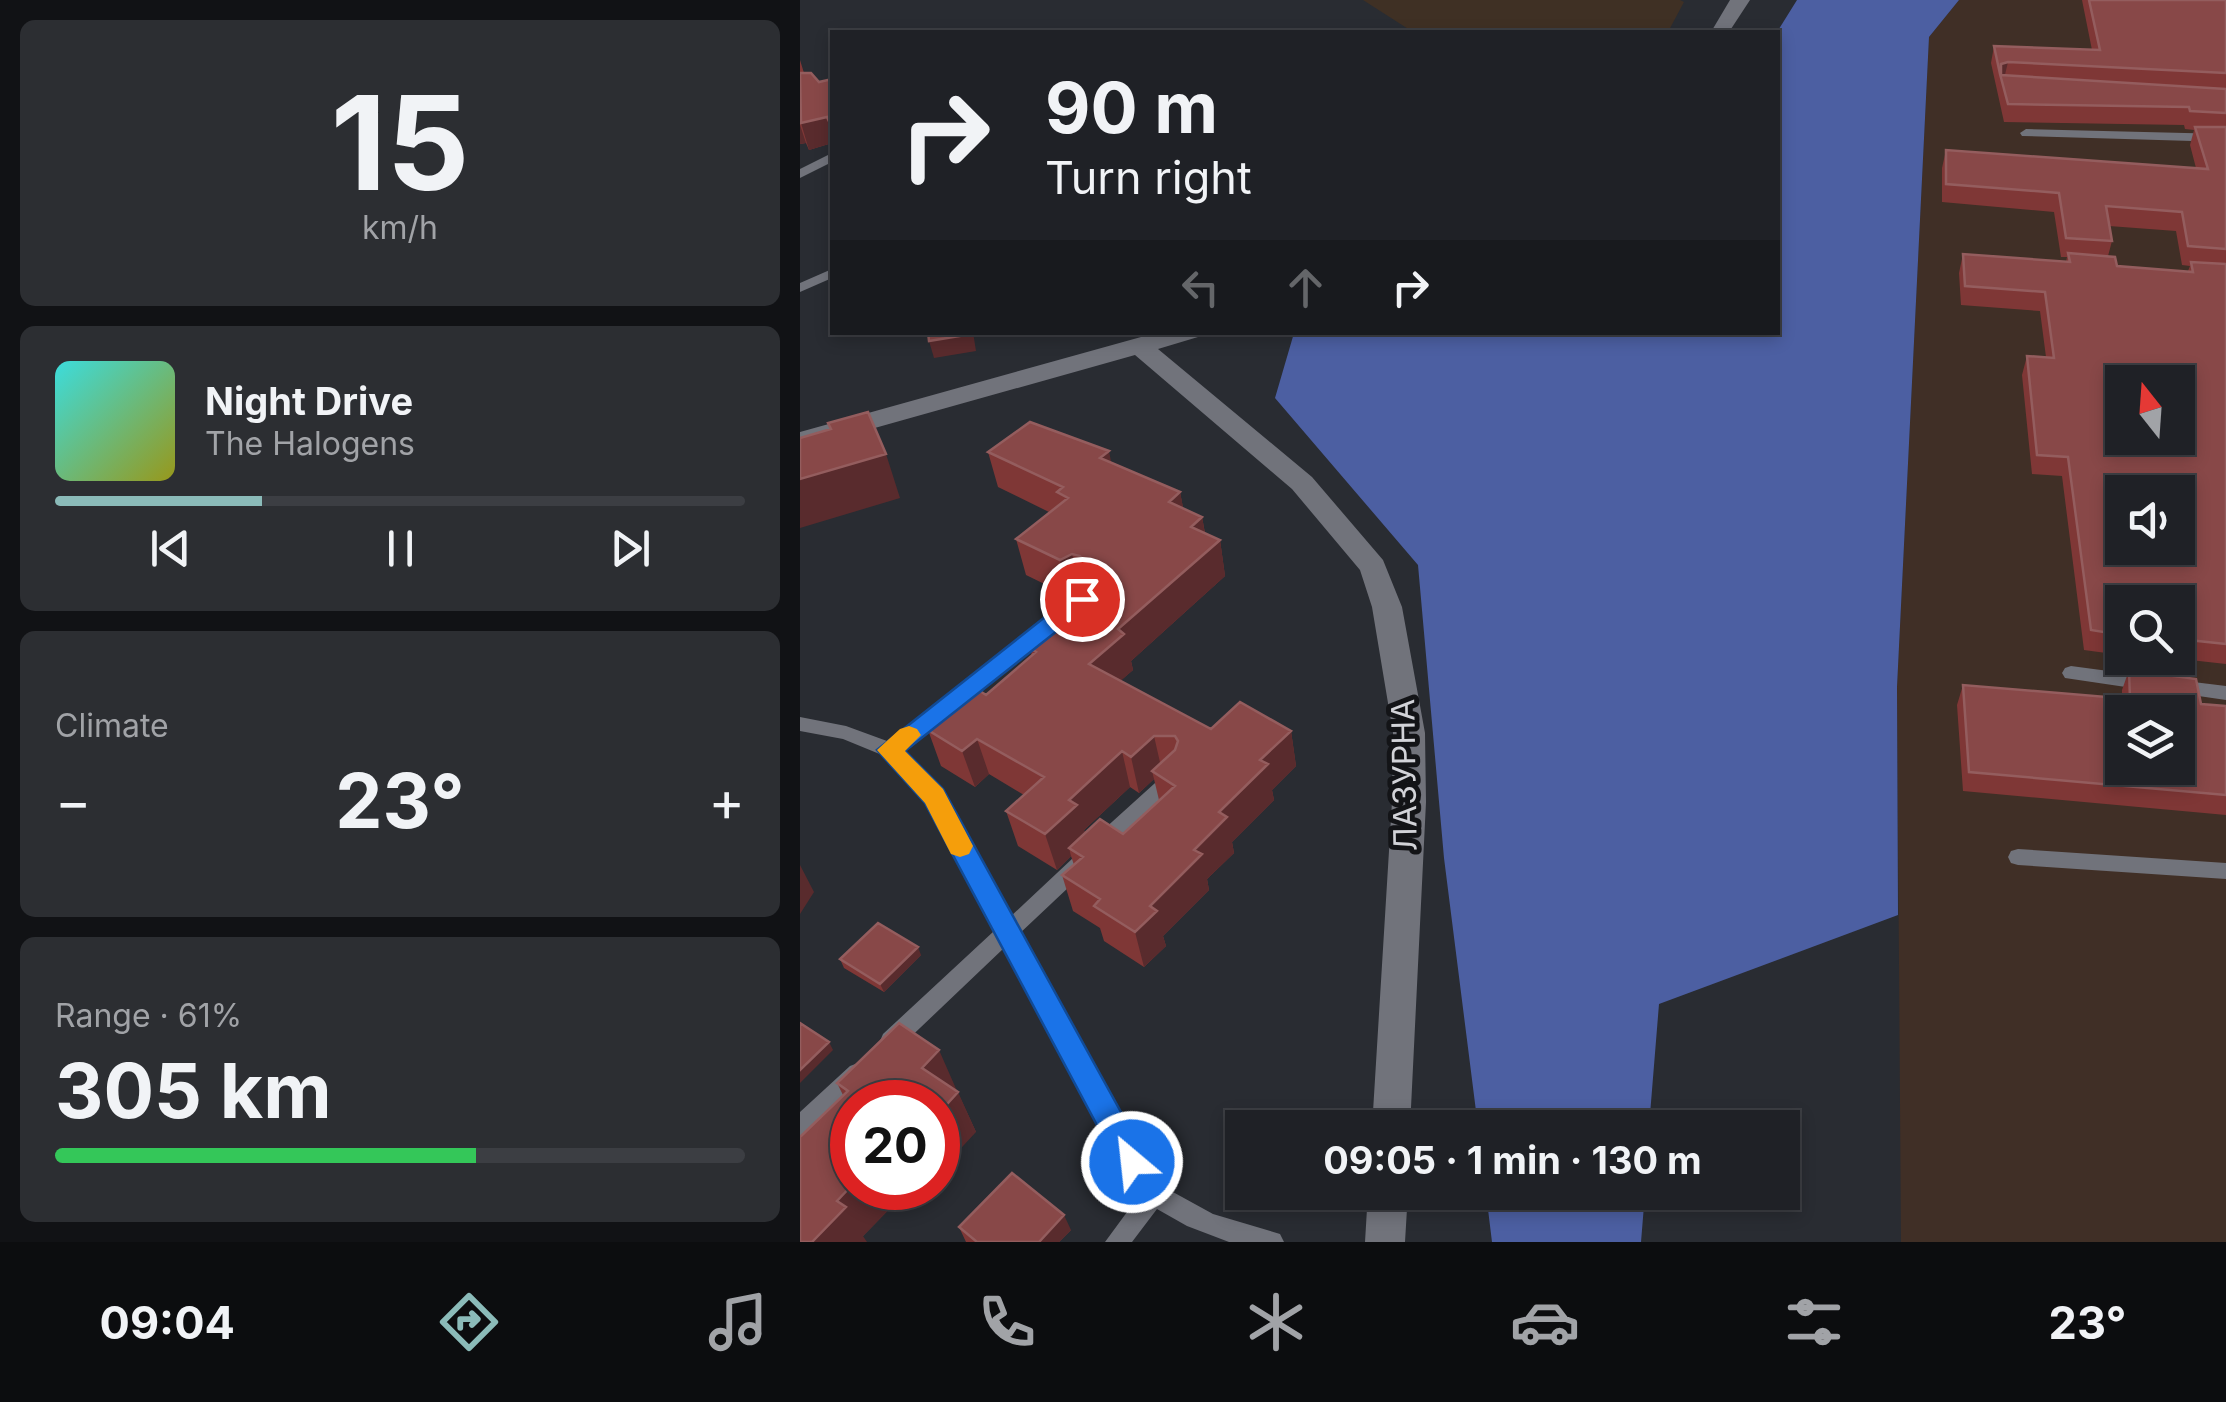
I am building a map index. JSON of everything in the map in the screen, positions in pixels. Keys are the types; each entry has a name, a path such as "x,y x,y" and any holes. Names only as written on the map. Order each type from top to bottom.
{"street":[{"path":"1721,30 1740,0"},
{"path":"800,441 1179,335"},
{"name":"ЛАЗУРНА","path":"1140,346 1302,483 1373,568 1387,607 1409,733 1392,1110"},
{"path":"1385,1242 1387,1210"}],"lane":[{"path":"2026,133 2226,138"},
{"path":"800,174 830,158"},
{"path":"800,288 830,274"},
{"path":"890,750 1082,599"},
{"path":"2070,673 2226,694"},
{"path":"805,730 846,733 890,750 934,796 1006,933 1154,1194 1179,1212 1219,1230 1272,1242"},
{"path":"800,1127 1172,778"},
{"path":"2018,858 2226,871"},
{"path":"1117,1242 1154,1194"}],"shaded area":[{"path":"1363,0 1684,2 1669,30 1410,30"},
{"path":"1797,0 1959,0 1929,37 1897,687 1898,915 1659,1004 1650,1110 1476,1110 1444,858 1418,565 1275,398 1293,335 1780,335 1780,30"},
{"path":"1959,0 2226,0 2226,1242 1901,1242 1897,687 1929,37"},
{"path":"1488,1210 1644,1210 1641,1242 1492,1242"}],"building":[{"path":"2089,0 2226,0 2226,73 2008,62 2001,64 2001,75 2226,89 2226,113 2190,111 2189,107 2008,104 2000,74 1994,46 2100,50"},
{"path":"800,73 811,73 819,82 830,79 830,124 827,117 801,123"},
{"path":"2195,127 2226,127 2226,249 2188,246 2182,212 2106,206 2112,241 2066,238 2059,193 1946,184 1946,150 2208,169"},
{"path":"2068,253 2115,257 2117,266 2193,272 2191,262 2226,264 2226,644 2195,641 2195,585 2105,585 2105,632 2091,630 2068,457 2037,455 2027,356 2054,358 2045,292 1965,286 1963,254 2070,262"},
{"path":"928,335 966,335 929,341"},
{"path":"868,412 886,454 800,479 800,438 831,429 828,423"},
{"path":"1030,422 1109,451 1100,458 1180,492 1169,502 1202,517 1191,527 1220,540 1118,629 1124,634 1089,664 1211,729 1240,702 1291,731 1260,760 1268,764 1219,812 1227,817 1194,850 1202,854 1150,906 1157,911 1135,932 1094,906 1100,899 1062,875 1083,857 1069,848 1100,819 1123,834 1175,786 1152,771 1175,750 1175,736 1154,736 1131,757 1122,751 1069,800 1077,805 1045,834 1006,811 1044,777 977,739 962,751 928,730 977,689 986,695 1036,652 1030,648 1062,622 1055,618 1102,580 1082,570 1086,563 1080,556 1072,554 1060,560 1016,539 1068,498 1057,492 1063,487 988,452"},
{"path":"2129,675 2196,679 2201,704 2226,706 2226,795 2114,785 2195,785 2195,695 2130,695"},
{"path":"1963,685 2105,697 2105,784 1969,772"},
{"path":"878,923 918,947 880,984 840,959"},
{"path":"800,1023 829,1042 800,1070"},
{"path":"899,1023 939,1050 922,1068 940,1080 840,1080"},
{"path":"830,1108 830,1210 843,1210 812,1242 800,1242 800,1137"},
{"path":"1012,1173 1064,1215 1039,1242 977,1242 959,1227"}],"slow traffic":[{"path":"909,735 890,750 934,796 960,846"}],"route":[{"path":"1082,599 890,750 934,796 1132,1162"}]}
